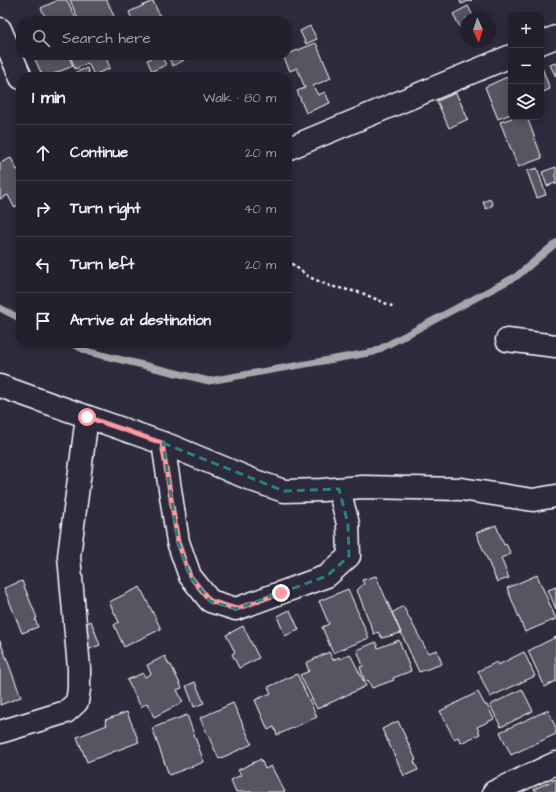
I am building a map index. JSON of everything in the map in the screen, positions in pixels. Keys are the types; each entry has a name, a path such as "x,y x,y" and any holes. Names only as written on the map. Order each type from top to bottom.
{"street":[{"path":"0,29 18,72"},
{"path":"544,42 556,37"},
{"path":"292,146 508,57"},
{"path":"507,340 556,346"},
{"path":"0,386 162,443 255,481 284,491 363,487 461,490 533,500 556,496"},
{"path":"0,732 66,712 77,702 79,690 78,668 68,556 87,417"},
{"path":"162,443 178,542 190,576 210,601 236,609 327,576 349,556 348,524 339,489"},
{"path":"494,792 556,763"}],"path":[{"path":"292,264 309,277 330,286 362,293 394,307"}],"highlighted area":[{"path":"163,443 284,491 339,489 348,524 349,556 327,576 236,609 210,601 190,576 178,542"}],"building":[{"path":"67,0 75,16 45,16 41,8 56,1"},
{"path":"70,0 107,0 114,16 77,16"},
{"path":"460,0 472,0 461,4"},
{"path":"153,1 160,16 130,16 129,12"},
{"path":"468,6 471,12 460,12 460,27 453,14"},
{"path":"310,26 317,39 306,44 300,31"},
{"path":"316,43 331,78 313,86 318,95 325,92 330,103 306,113 297,91 305,88 297,68 290,71 285,60 292,60 292,52"},
{"path":"35,60 70,60 73,66 58,72 41,72"},
{"path":"72,60 107,60 110,68 101,72 92,72 88,63 75,69"},
{"path":"147,60 164,60 166,65 152,71"},
{"path":"170,60 184,60 173,66"},
{"path":"556,63 556,77 550,65"},
{"path":"87,68 88,72 76,72"},
{"path":"544,73 550,89 544,92"},
{"path":"507,77 508,115 498,119 485,87"},
{"path":"456,93 468,119 449,128 437,101"},
{"path":"508,119 528,120 542,158 518,167 500,122"},
{"path":"11,158 16,168 16,206 14,207 8,195 0,199 0,163"},
{"path":"556,167 556,185 555,183 547,186 542,172"},
{"path":"537,168 546,195 537,198 527,171"},
{"path":"490,199 493,205 486,209 483,202"},
{"path":"496,525 504,545 506,544 511,554 501,558 509,578 497,582 476,533"},
{"path":"537,575 556,619 525,632 507,588"},
{"path":"376,576 401,633 382,638 378,632 374,634 357,590 364,584 362,580"},
{"path":"22,581 37,618 35,619 38,627 22,633 4,588"},
{"path":"140,587 161,629 124,647 114,625 119,622 109,602"},
{"path":"556,587 556,609 548,590"},
{"path":"348,589 369,638 333,653 322,627 329,624 319,601"},
{"path":"403,606 428,653 437,650 442,664 419,672 392,613"},
{"path":"290,610 299,630 285,636 277,616"},
{"path":"91,621 100,645 85,651 76,628"},
{"path":"243,626 259,658 239,668 232,654 235,652 226,635"},
{"path":"556,637 556,681 545,687 528,651"},
{"path":"399,640 411,671 393,678 394,680 372,688 368,680 365,682 360,667 363,666 357,650 376,642 378,648"},
{"path":"0,641 21,697 0,705"},
{"path":"329,652 333,660 339,657 340,659 350,654 366,686 317,709 300,675 309,671 306,663"},
{"path":"524,652 535,676 490,697 478,671 497,662 498,665"},
{"path":"165,656 182,688 177,690 183,702 154,717 147,703 141,707 127,680 143,673 145,677 151,674 147,665"},
{"path":"297,674 317,717 277,735 274,727 268,730 255,700 271,693 268,687"},
{"path":"195,682 204,703 194,707 186,686"},
{"path":"522,689 533,711 501,727 490,705"},
{"path":"478,692 494,719 477,727 480,734 461,743 458,737 454,739 440,711"},
{"path":"233,703 252,744 219,759 200,718"},
{"path":"548,710 556,728 556,734 511,755 500,732"},
{"path":"127,712 139,742 87,762 77,737 107,725 105,720"},
{"path":"187,715 204,762 169,775 152,728"},
{"path":"398,721 416,760 414,761 418,770 404,776 382,729"},
{"path":"261,759 265,769 271,766 285,792 236,792 231,780 241,775 238,770"},
{"path":"556,779 556,792 536,792 534,789"}],"waterway":[{"path":"81,348 89,352 209,381 374,352 517,276 556,243"},
{"path":"0,308 16,316"}],"route":[{"path":"87,417 162,443 178,542 190,576 210,601 236,609 281,593"}]}
